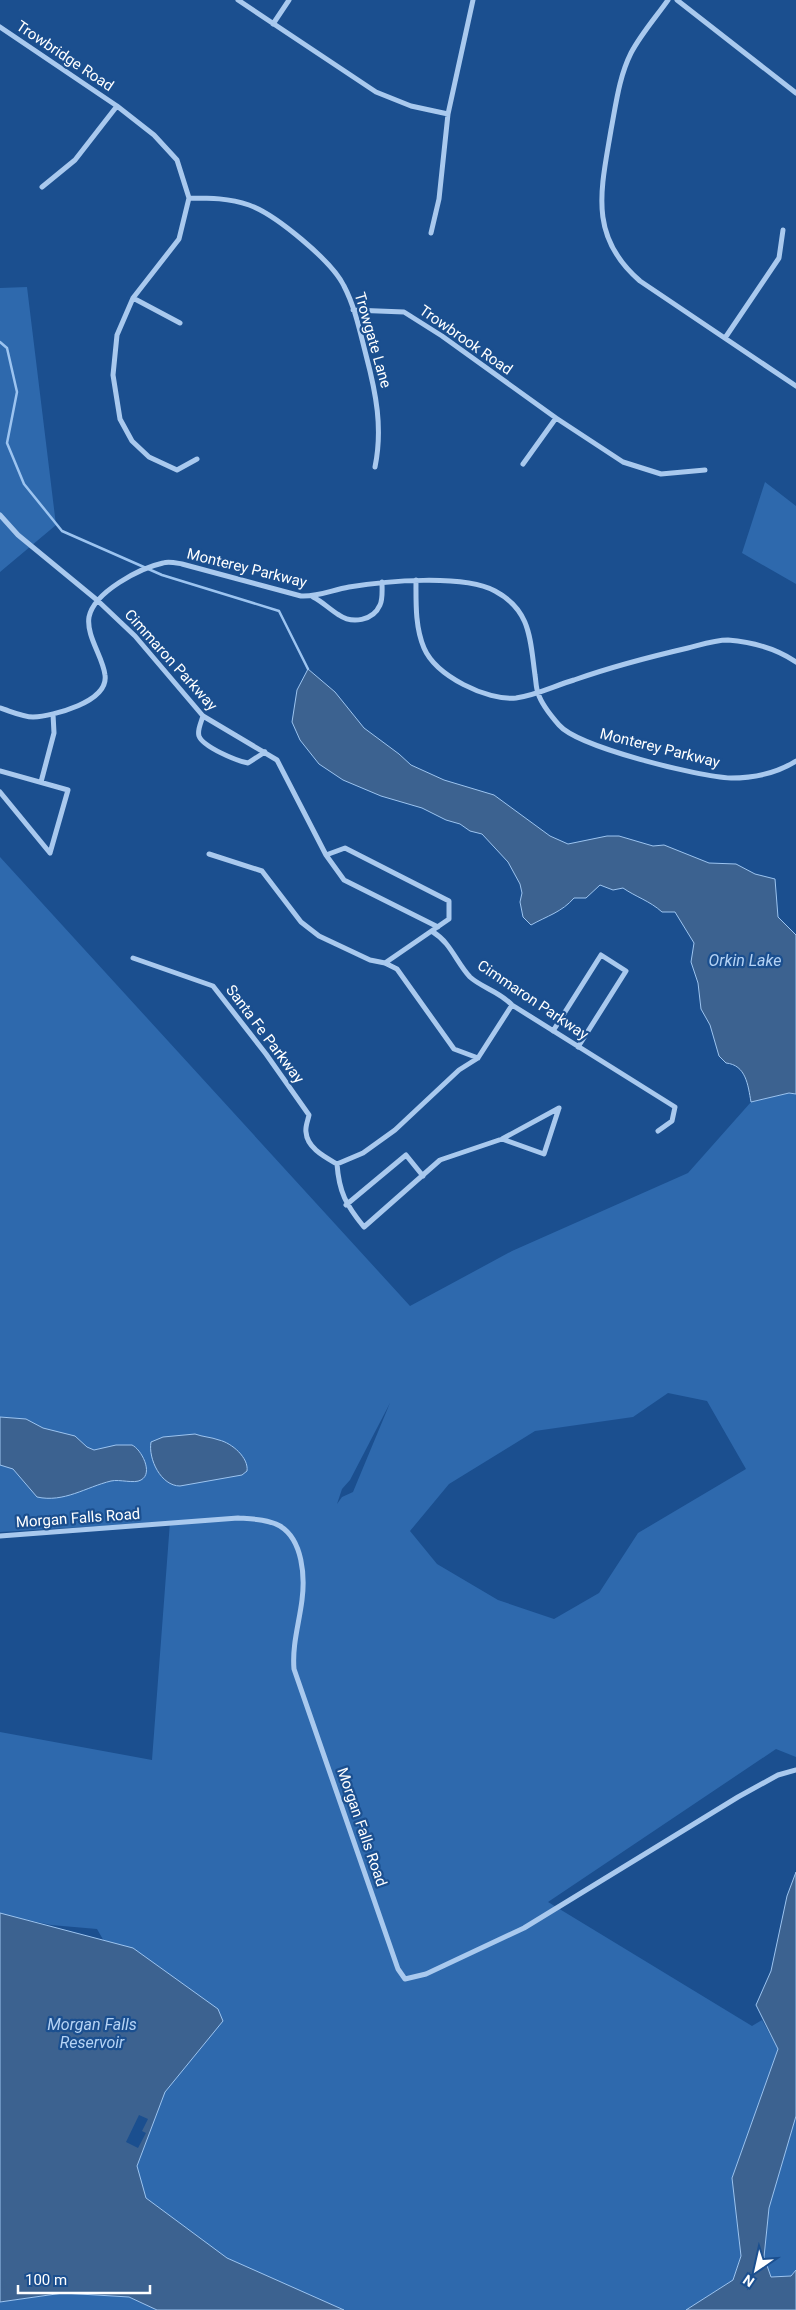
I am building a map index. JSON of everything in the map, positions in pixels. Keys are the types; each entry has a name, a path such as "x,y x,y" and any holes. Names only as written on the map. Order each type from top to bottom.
{"street":[{"path":"238,0 376,92 411,106 448,114"},
{"path":"273,24 289,0"},
{"path":"431,233 439,199 448,114 473,0"},
{"path":"668,0 639,40 623,75 601,193 602,218 611,246 629,271 796,386"},
{"path":"677,0 796,93"},
{"name":"Trowbridge Road","path":"0,27 117,106 154,135 177,160 189,198"},
{"name":"Trowbridge Road","path":"42,187 75,160 117,106"},
{"path":"189,198 179,239 133,298 117,334 113,375 120,419 132,441 149,457 177,470 197,459"},
{"name":"Trowgate Lane","path":"189,198 221,198 251,206 280,224 325,260 344,285 353,310 374,386 379,420 379,448 375,468"},
{"path":"725,338 779,258 783,230"},
{"path":"133,298 180,323"},
{"name":"Trowbrook Road","path":"353,310 404,312 442,336 556,418 624,462 661,474 705,470"},
{"path":"523,464 556,418"},
{"name":"Cimmaron Parkway","path":"0,515 18,535 97,600 135,636 203,716 277,760 326,855 344,880 438,927"},
{"name":"Monterey Parkway","path":"97,600 110,587 165,562 182,564 301,596 312,597 325,602 340,616 355,620 365,619 374,614 381,604 382,582"},
{"path":"416,580 416,603 420,636 424,649 432,661 468,688 514,698 538,694 573,680 640,659 723,640 774,649 796,662"},
{"name":"Monterey Parkway","path":"312,597 346,588 382,582 416,580 479,586 494,590 510,601 521,613 529,629 538,694 559,726 570,734 590,744 616,752 731,778 749,777 778,771 796,761"},
{"path":"0,708 31,717 53,714 92,700 100,693 106,676 89,618 97,600"},
{"path":"41,782 54,733 53,714"},
{"path":"203,716 199,729 200,738 205,744 239,761 248,763 265,752"},
{"path":"0,771 68,790 50,853 0,792"},
{"path":"326,855 345,848 449,902 448,919 433,932 385,963"},
{"path":"210,854 262,871 301,922 318,936 370,960 385,963 397,969 454,1050 478,1058"},
{"name":"Cimmaron Parkway","path":"433,932 444,939 471,977 503,995 512,1006 675,1107 672,1121 658,1131"},
{"path":"553,1030 601,955 626,971 578,1046"},
{"name":"Santa Fe Parkway","path":"133,958 213,986 266,1054 309,1115 306,1132 312,1146 321,1155 337,1164"},
{"path":"502,1139 544,1154 559,1108 502,1139 440,1160 364,1226 346,1205 338,1182 337,1164 363,1153 395,1130 459,1070 478,1058 512,1006"},
{"path":"346,1205 406,1155 423,1176"},
{"name":"Morgan Falls Road","path":"0,1536 238,1518 265,1521 285,1530 297,1547 303,1577 303,1598 293,1655 294,1669 398,1969 405,1979 426,1974 524,1928 738,1798 778,1775 796,1770"}],"shaded area":[{"path":"27,287 56,525 0,572 0,288"},
{"path":"765,482 796,506 796,584 742,553"},
{"path":"0,857 410,1306 512,1251 688,1173 751,1102 789,1093 796,1094 796,1757 776,1749 548,1902 752,2026 762,2020 778,2049 732,2178 741,2256 733,2280 686,2310 344,2310 130,2223 116,1962 97,1929 51,1925 0,1914 0,1732 152,1760 170,1522 0,1532","holes":["668,1393 707,1401 746,1469 638,1533 599,1593 554,1619 498,1600 437,1564 410,1531 449,1484 535,1431 633,1417","390,1403 353,1492 342,1497 337,1504 342,1489 350,1480"]},
{"path":"796,2116 796,2270 791,2276 771,2277 764,2257 769,2208"},
{"path":"63,2293 129,2297 157,2310 0,2310 0,2302"}],"water":[{"name":"Orkin Lake","path":"308,669 335,692 364,728 411,765 444,780 494,795 550,836 568,844 607,836 619,836 653,846 664,845 709,863 736,864 755,874 775,879 778,917 796,935 796,1094 789,1093 751,1102 747,1083 742,1072 733,1065 726,1063 719,1056 710,1025 701,1009 698,983 691,962 694,943 675,912 662,912 623,888 613,890 600,885 586,898 574,898 559,910 531,925 523,917 520,902 522,893 520,884 508,862 482,834 470,831 460,824 446,820 422,808 381,796 343,780 319,764 300,740 292,722 297,690"},
{"path":"0,1417 26,1419 43,1428 75,1436 87,1447 94,1450 116,1445 132,1445 136,1447 145,1461 145,1477 135,1482 111,1481 75,1494 56,1498 37,1497 13,1469 0,1465"},
{"path":"195,1434 229,1444 242,1456 247,1466 247,1471 242,1475 180,1486 167,1482 154,1463 151,1442 163,1437"},
{"path":"796,1872 796,2116 769,2208 764,2257 771,2277 791,2276 796,2270 796,2310 686,2310 733,2280 741,2256 732,2178 778,2049 756,2005 771,1971 787,1896"},
{"name":"Morgan Falls Reservoir","path":"0,1913 133,1948 218,2009 223,2021 165,2092 137,2166 146,2198 227,2258 344,2310 157,2310 129,2297 63,2293 0,2302"}],"pier":[{"path":"139,2115 148,2119 142,2131 146,2133 138,2148 126,2142"}],"waterway":[{"path":"0,342 7,348 17,392 7,443 24,484 62,531 162,575 279,611 308,669"}]}
